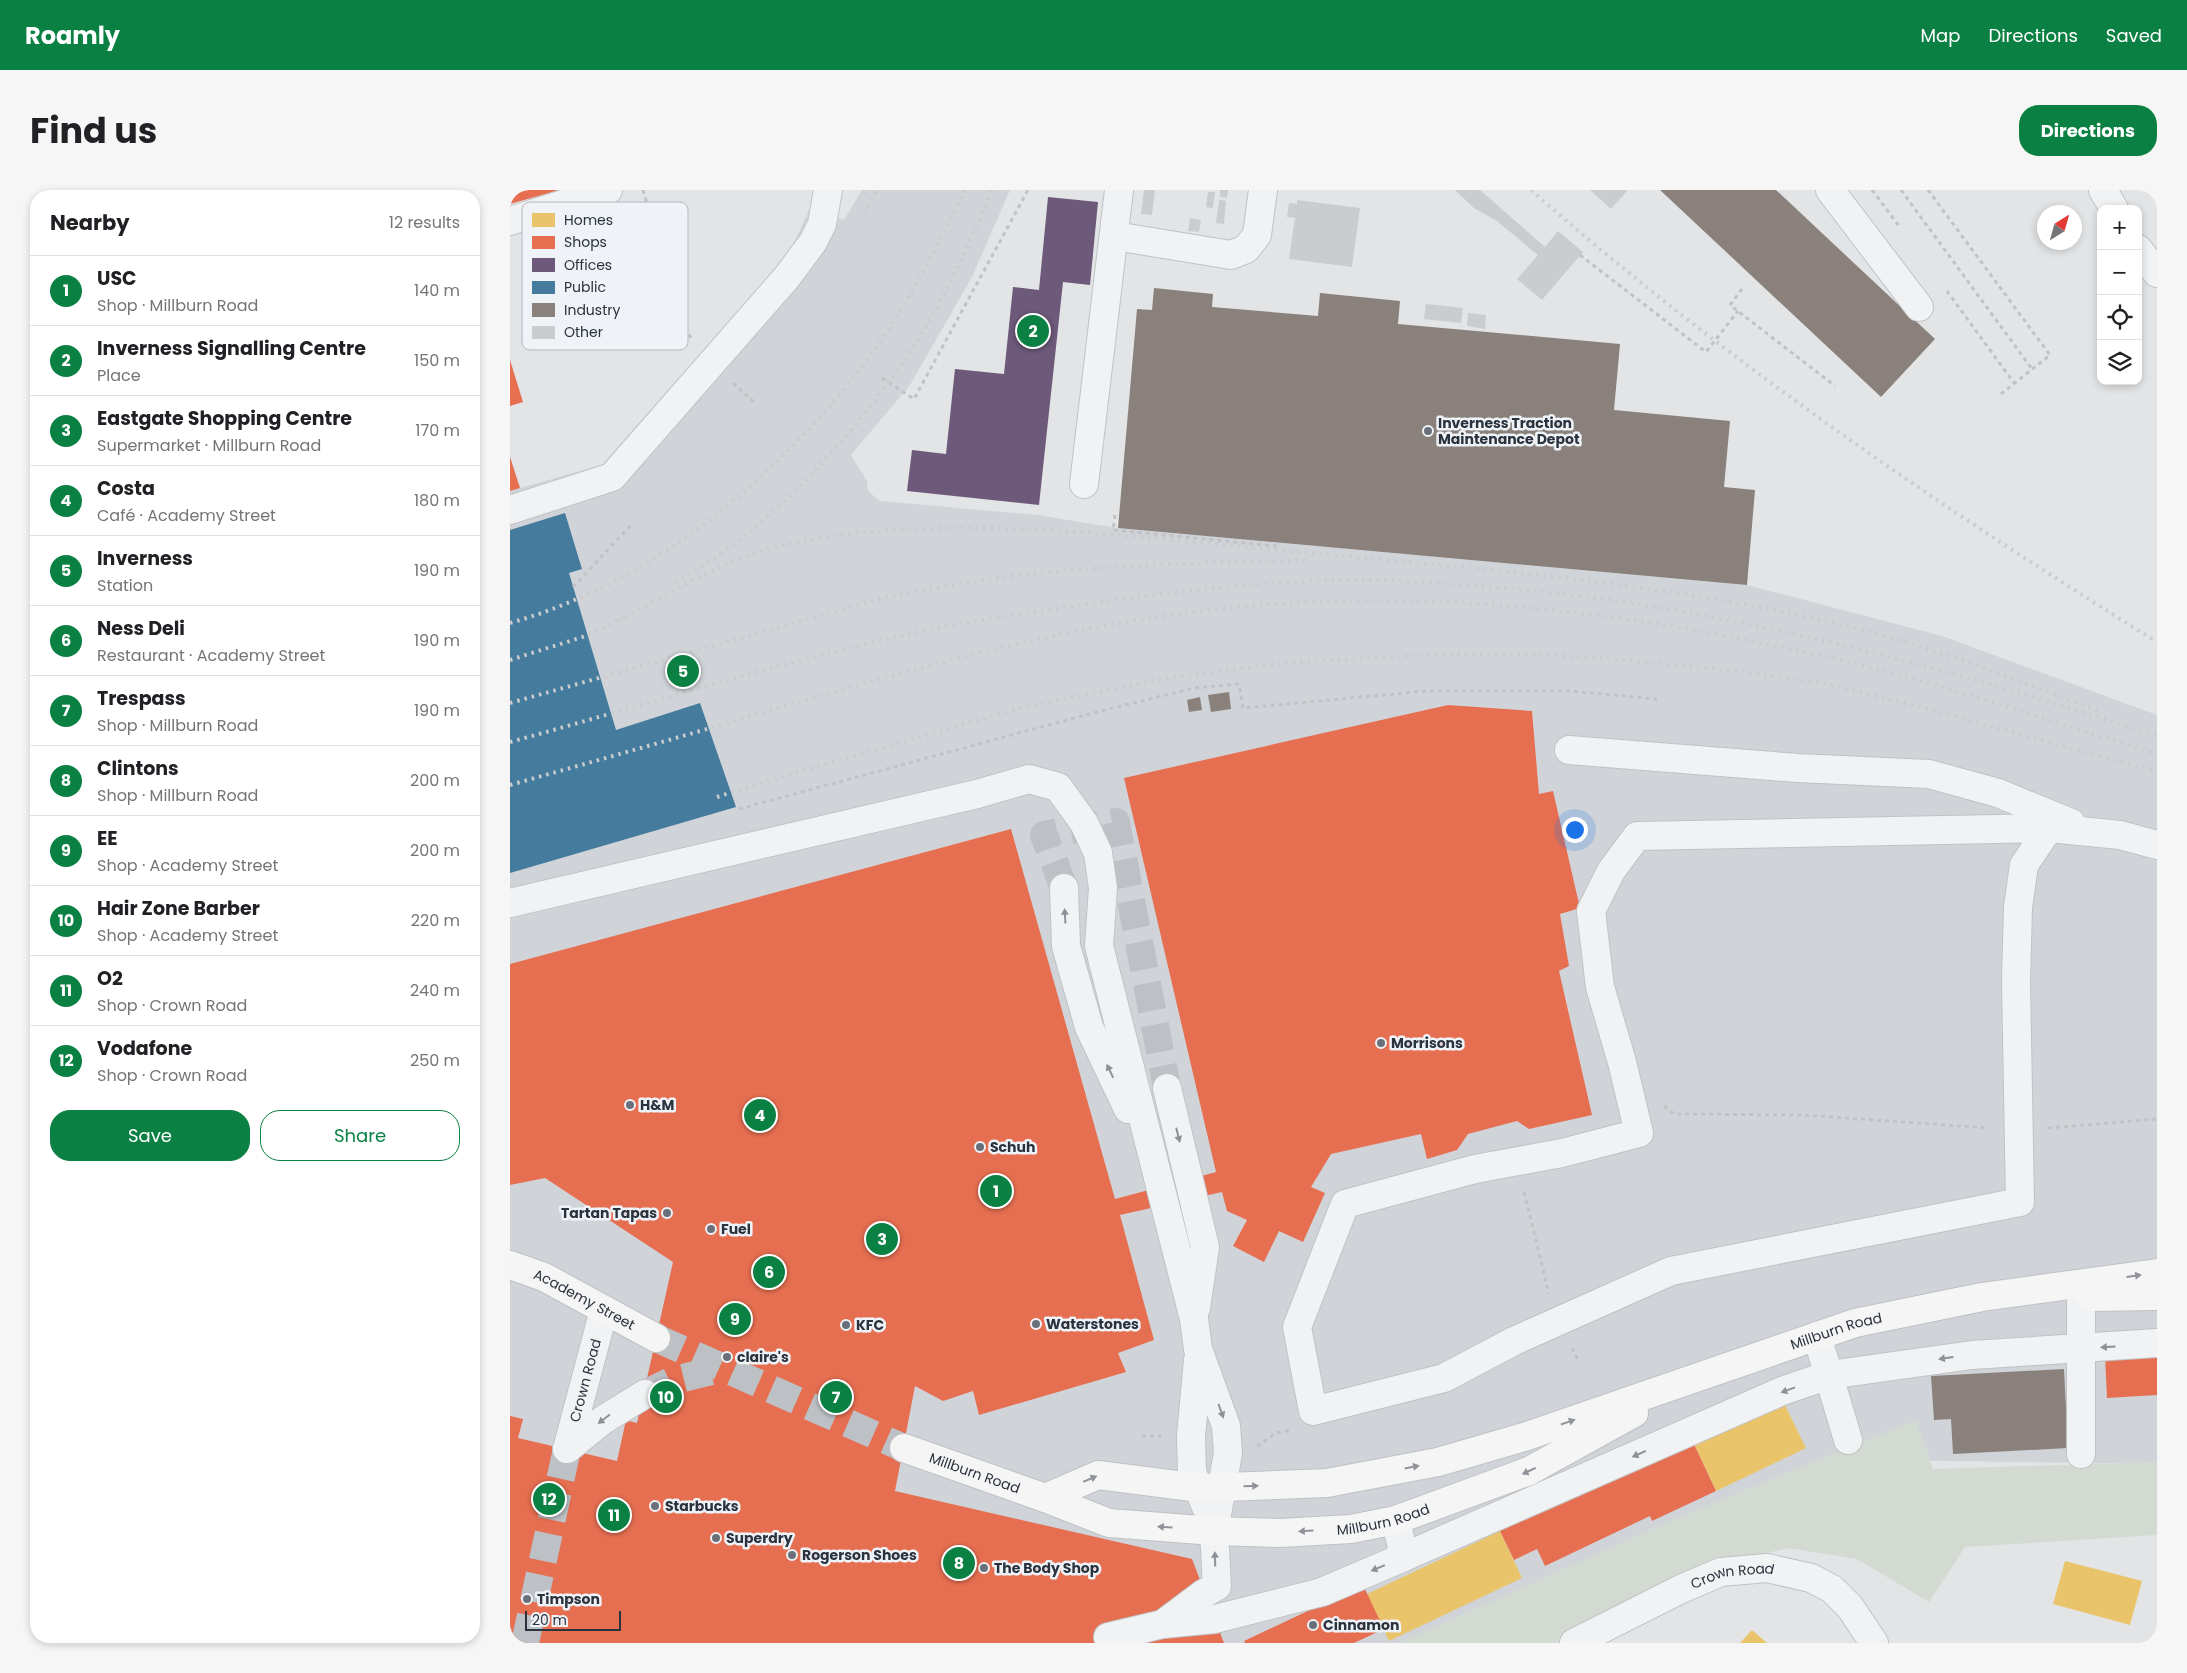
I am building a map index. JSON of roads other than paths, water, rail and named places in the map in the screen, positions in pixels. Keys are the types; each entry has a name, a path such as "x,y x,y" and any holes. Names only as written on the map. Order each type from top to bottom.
{"main road":[{"name":"Academy Street","path":"510,1265 544,1277 656,1338"},
{"name":"Millburn Road","path":"1045,1498 1098,1475 1211,1488 1327,1483 1438,1462 1524,1437 1855,1323 1982,1297 2157,1273"},
{"name":"Millburn Road","path":"1982,1297 2157,1296"},
{"name":"Millburn Road","path":"904,1448 1109,1523 1214,1531 1280,1533 1351,1529 1396,1520 1529,1472 1694,1379"}],"street":[{"path":"570,202 608,190"},
{"path":"510,510 612,477 787,277 813,242 822,224 828,190"},
{"path":"1084,484 1119,190"},
{"path":"1115,236 1231,255 1246,249 1257,236 1263,190"},
{"path":"1830,190 1919,307"},
{"path":"2103,190 2112,205"},
{"path":"510,221 522,217"},
{"path":"2139,250 2157,273"},
{"path":"1569,750 1798,768 1929,774 1998,793 2094,832"},
{"path":"510,903 977,794 1029,779 1058,787 1084,823 1098,853 1103,888 1098,946 1194,1319 1198,1349 1191,1436 1192,1472 1211,1488"},
{"path":"2049,828 2024,865 2018,907 2016,981 2020,1202 1671,1271 1514,1341 1444,1378 1313,1411 1297,1327 1345,1204 1475,1169 1562,1153 1639,1133 1600,987 1591,911 1611,871 1637,836 2049,828 2120,835 2157,845"},
{"path":"1064,888 1066,946 1088,1027 1153,1163"},
{"path":"1167,1088 1205,1247 1194,1319"},
{"path":"2081,1297 2081,1454"},
{"name":"Crown Road","path":"604,1310 567,1449 603,1420 645,1394"},
{"path":"1817,1336 1848,1440"},
{"path":"1108,1638 1163,1624 1215,1619 1322,1592 1782,1392 1830,1375 1972,1355 2157,1343"},
{"path":"1163,1624 1203,1594 1217,1586 1211,1488 1228,1453 1226,1426 1198,1349"},
{"path":"1396,1520 1404,1557"},
{"name":"Crown Road","path":"1574,1643 1681,1589 1720,1572 1767,1568 1811,1578 1832,1589 1850,1607 1874,1643"}],"tunnel":[{"path":"1064,888 1044,835 1116,822 1167,1088"},
{"path":"656,1338 904,1448"},
{"path":"645,1394 671,1381 723,1368"},
{"path":"525,1643 567,1449"}],"railway":[{"path":"864,214 877,190"},
{"path":"510,623 562,605 613,582 662,553 709,520 753,484 795,445 833,403 867,360 895,320 920,278 965,190"},
{"path":"676,583 724,552 757,526 810,475 861,418 905,359 934,313 992,190"},
{"path":"1531,190 1604,253 1679,313 1834,429 1994,538 2157,642"},
{"path":"619,621 716,569 777,547 834,536 893,530 954,528 1078,532 1550,576 1695,596 1767,609 1872,632 1971,663 2100,711"},
{"path":"510,703 890,596 1000,577 1083,569 1216,562 1310,560"},
{"path":"510,742 822,655 940,627 1073,606 1186,591 1262,584 1354,580 1464,585 1553,593 1641,605 1728,620 1901,660 2072,709 2157,736"},
{"path":"510,785 879,679 1004,647 1131,621 1195,612 1259,605 1332,601 1479,604 1552,610 1625,619 1769,644 1880,670 1960,692 2157,754"},
{"path":"510,660 592,634 624,617"},
{"path":"717,797 773,779 1021,708 1167,678 1285,663 1442,654 1527,654 1612,659 1739,671 1826,684 1913,705 2157,772"}],"place":[{"name":"Inverness Signalling Centre","path":"1033,331"},
{"name":"Inverness Traction Maintenance Depot","path":"1428,431"},
{"name":"Inverness","path":"683,671"},
{"name":"Morrisons","path":"1381,1043"},
{"name":"H&M","path":"630,1105"},
{"name":"Costa","path":"760,1115"},
{"name":"Schuh","path":"980,1147"},
{"name":"USC","path":"996,1191"},
{"name":"Tartan Tapas","path":"667,1213"},
{"name":"Fuel","path":"711,1229"},
{"name":"Eastgate Shopping Centre","path":"882,1239"},
{"name":"Ness Deli","path":"769,1272"},
{"name":"EE","path":"735,1319"},
{"name":"Waterstones","path":"1036,1324"},
{"name":"KFC","path":"846,1325"},
{"name":"claire's","path":"727,1357"},
{"name":"Hair Zone Barber","path":"666,1397"},
{"name":"Trespass","path":"836,1397"},
{"name":"Vodafone","path":"549,1499"},
{"name":"Starbucks","path":"655,1506"},
{"name":"O2","path":"614,1515"},
{"name":"Superdry","path":"716,1538"},
{"name":"Rogerson Shoes","path":"792,1555"},
{"name":"Clintons","path":"959,1563"},
{"name":"The Body Shop","path":"984,1568"},
{"name":"Timpson","path":"527,1599"},
{"name":"Cinnamon","path":"1313,1625"}]}
